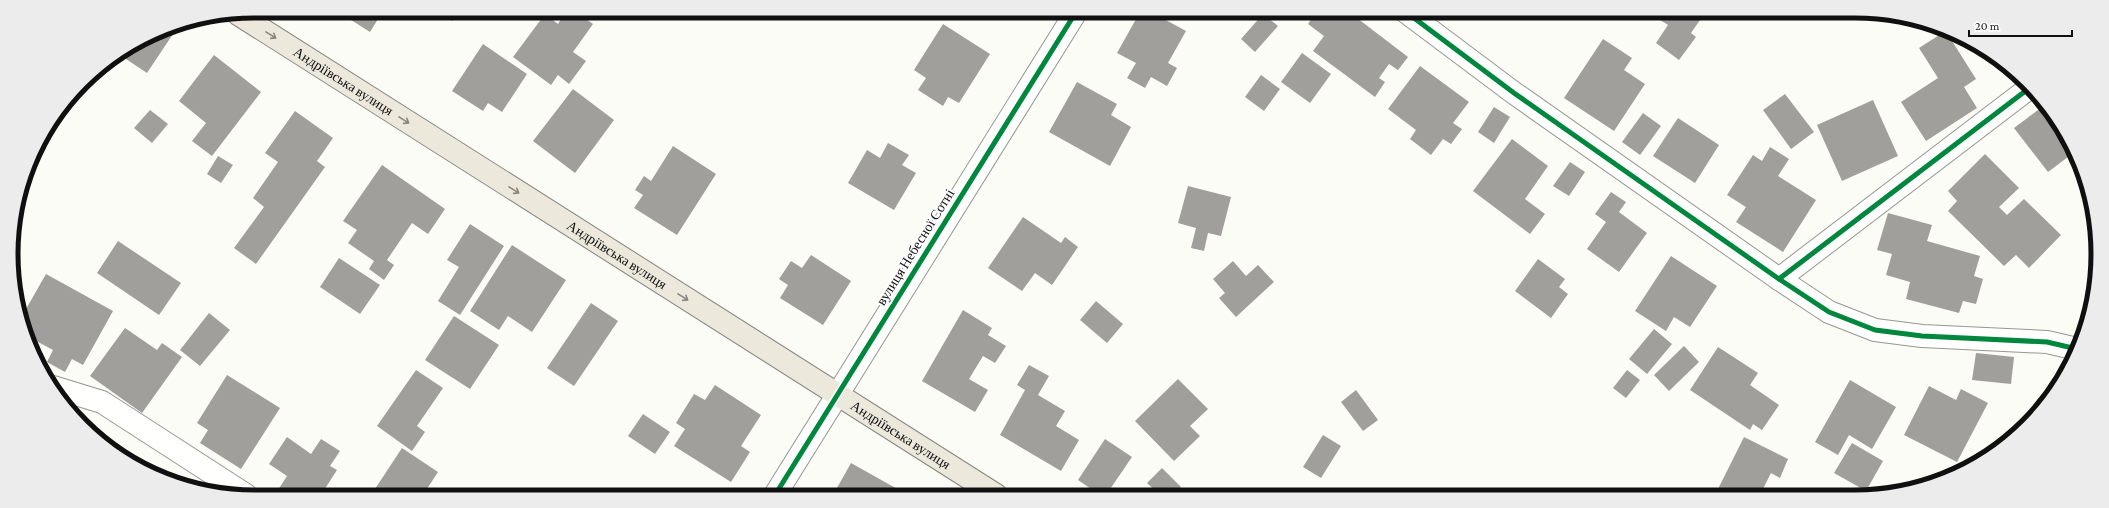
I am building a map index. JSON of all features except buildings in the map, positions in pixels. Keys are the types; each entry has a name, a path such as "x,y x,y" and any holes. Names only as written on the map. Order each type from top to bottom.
{"main road":[{"name":"Андріївська вулиця","path":"245,19 836,395 988,490"}],"street":[{"name":"вулиця Небесної Сотні","path":"778,490 1072,18"},
{"path":"1414,18 1514,92 1779,279 1829,312 1875,330 1922,336 2047,342 2071,348"},
{"path":"1779,279 2026,91"},
{"path":"61,389 102,402 236,489"}],"cycle path":[{"path":"778,490 1072,18"},
{"path":"1414,18 1514,93 1779,279 1829,312 1875,330 1922,336 2047,342 2071,348"},
{"path":"1779,279 2026,91"}]}
